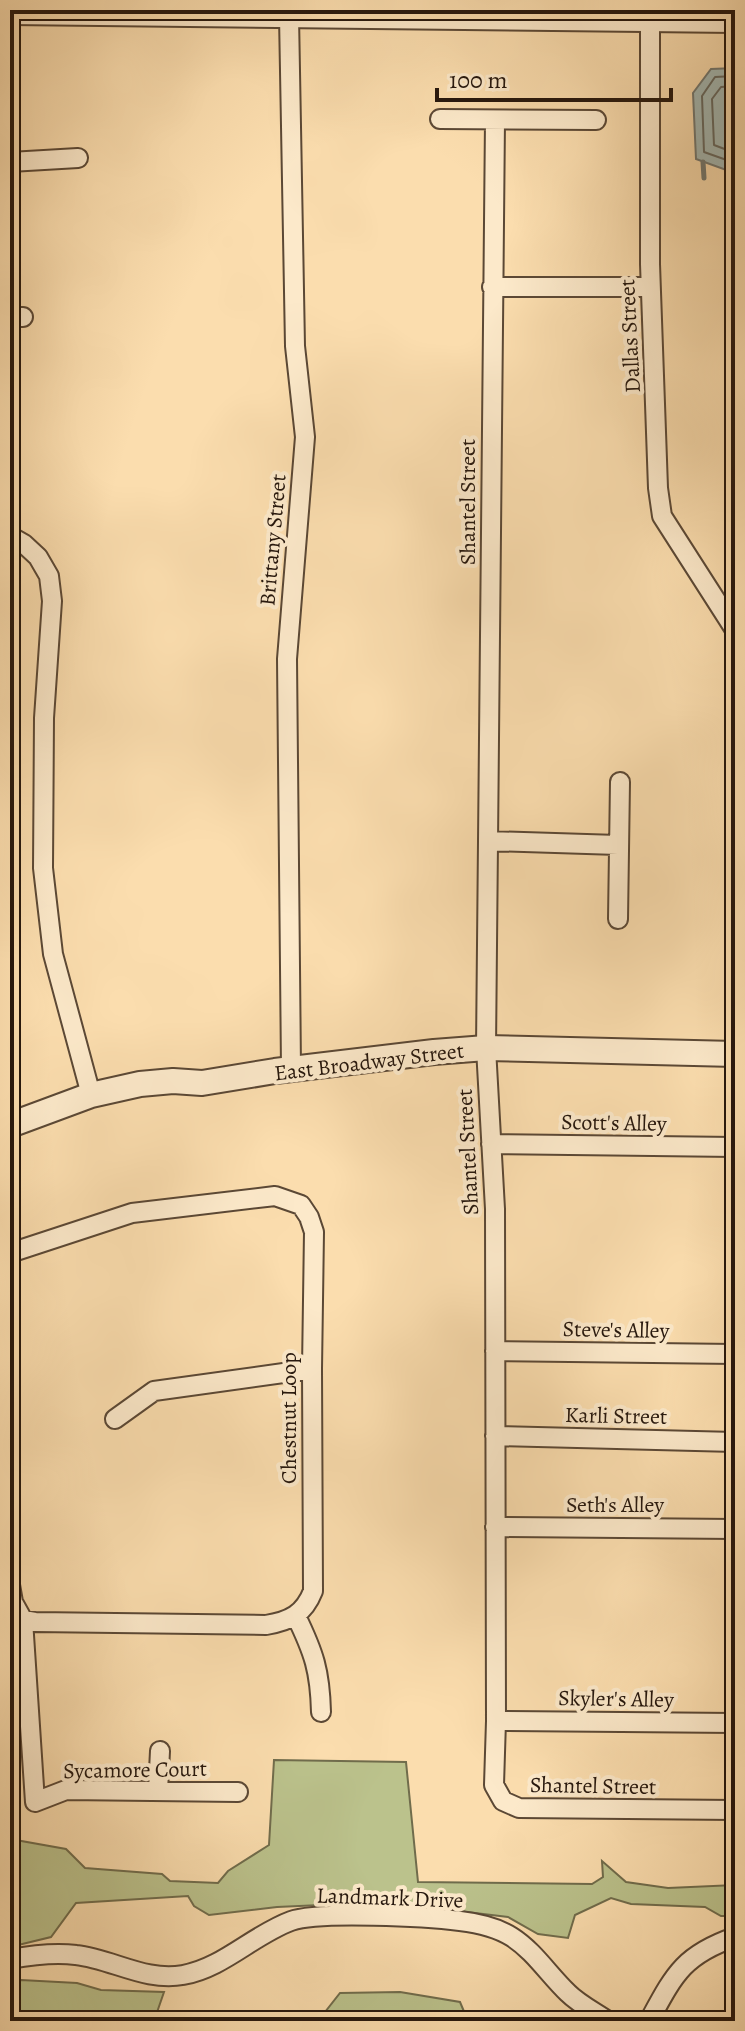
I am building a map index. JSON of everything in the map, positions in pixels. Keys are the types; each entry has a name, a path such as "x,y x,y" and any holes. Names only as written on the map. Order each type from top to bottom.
{"street":[{"path":"10,12 735,20"},
{"name":"Brittany Street","path":"289,16 295,346 305,437 287,659 291,1069"},
{"name":"Dallas Street","path":"650,19 650,287 658,488 662,516 735,630"},
{"path":"440,119 596,120"},
{"name":"Shantel Street","path":"495,120 486,1048 495,1209 494,1785 503,1801 519,1808 735,1810"},
{"path":"10,162 78,158"},
{"path":"492,287 650,287"},
{"path":"10,536 38,557 49,576 52,601 44,718 43,868 53,954 91,1095"},
{"path":"618,919 620,782"},
{"path":"488,841 618,845"},
{"name":"East Broadway Street","path":"10,1125 91,1095 140,1084 173,1081 202,1083 291,1069 486,1048 735,1054"},
{"name":"Scott's Alley","path":"491,1144 735,1147"},
{"name":"Chestnut Loop","path":"10,1253 132,1213 275,1196 301,1205 314,1232 313,1591 308,1603 296,1616"},
{"name":"Steve's Alley","path":"495,1351 735,1354"},
{"path":"115,1419 154,1391 312,1369"},
{"name":"Karli Street","path":"495,1436 735,1442"},
{"name":"Seth's Alley","path":"495,1527 735,1529"},
{"path":"10,1585 13,1602 23,1620 266,1625 282,1623 296,1616 314,1651 321,1712"},
{"name":"Sycamore Court","path":"23,1620 35,1802 66,1790 238,1792"},
{"name":"Skyler's Alley","path":"496,1721 735,1723"},
{"path":"158,1791 160,1751"},
{"name":"Landmark Drive","path":"10,1959 55,1953 79,1955 150,1975 180,1976 208,1969 249,1942 293,1920 374,1917 461,1921 512,1937 570,1995 608,2021"},
{"path":"649,2021 679,1968 714,1945 735,1937"}],"green space":[{"path":"274,1760 406,1762 418,1882 592,1884 603,1877 602,1861 626,1882 668,1888 735,1885 735,1916 721,1916 705,1907 631,1904 611,1898 575,1915 568,1938 538,1934 508,1917 450,1910 321,1905 209,1915 194,1906 188,1896 76,1903 51,1937 10,1947 10,1839 66,1849 85,1868 162,1874 170,1881 218,1883 228,1871 269,1845"},
{"path":"21,1980 77,1983 101,1990 164,1992 154,2021 10,2021 10,1983"},
{"path":"400,1992 460,2002 468,2021 318,2021 340,1993"}],"water":[{"path":"735,68 735,171 729,171 696,159 693,93 711,69"}],"waterway":[{"path":"703,162 704,178"}]}
